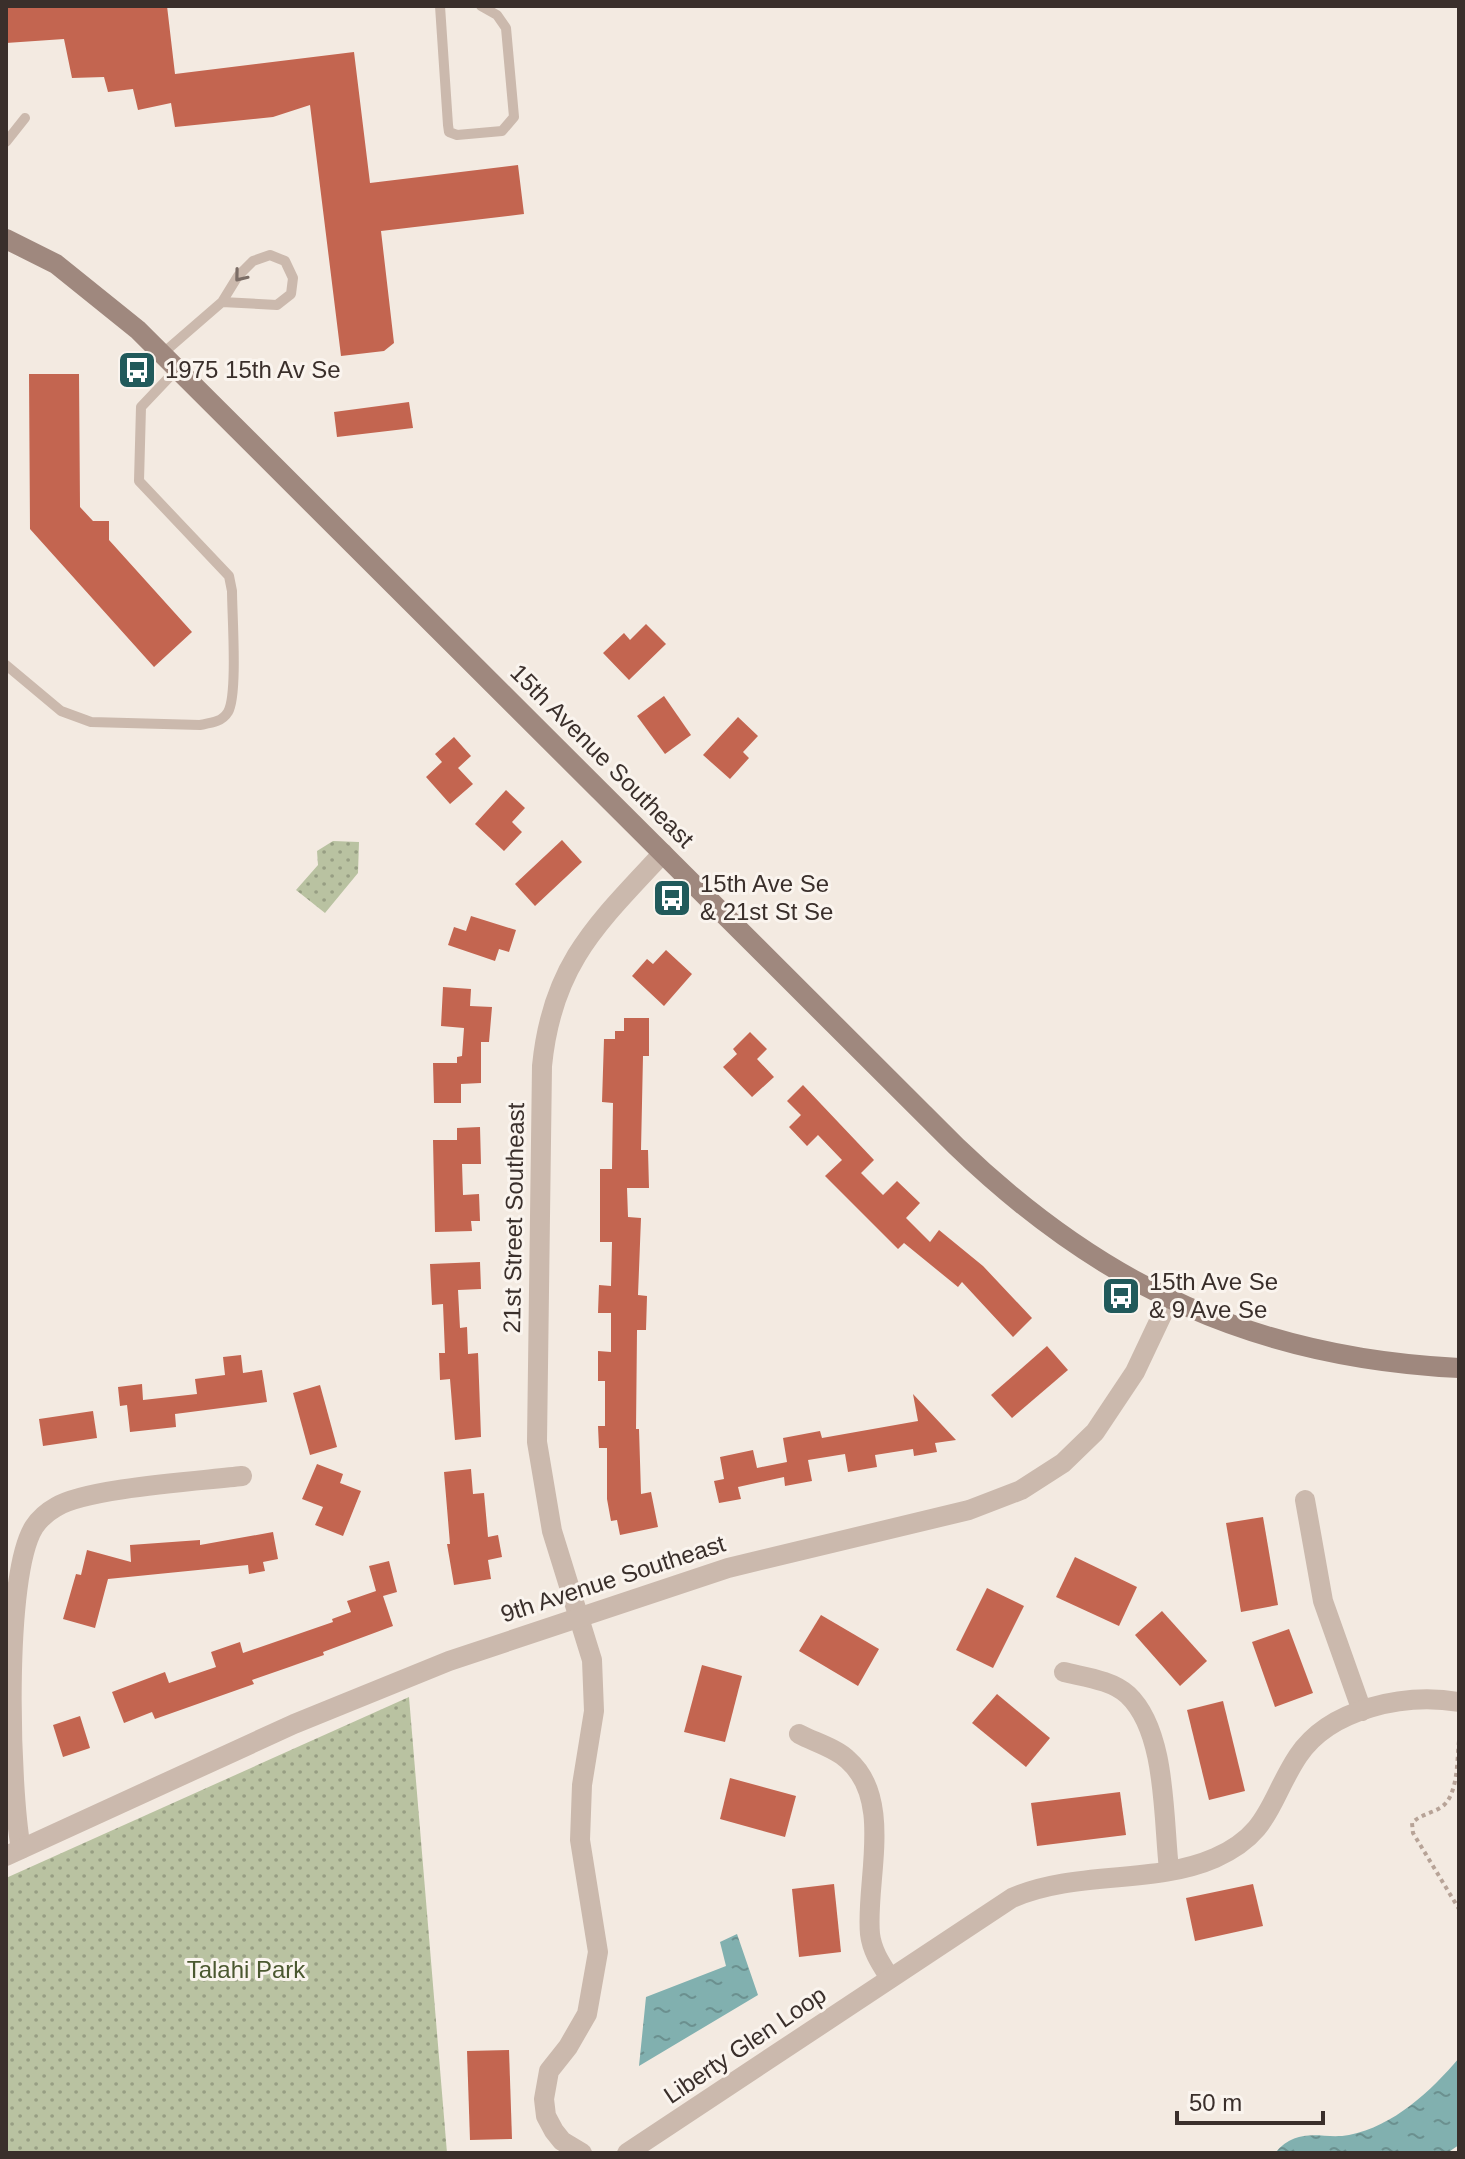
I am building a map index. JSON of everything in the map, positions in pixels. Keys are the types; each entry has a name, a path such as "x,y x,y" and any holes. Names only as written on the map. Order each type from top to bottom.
{"main road":[{"name":"15th Avenue Southeast","path":"6,239 56,264 100,296 170,361 1000,1188 1085,1254 1170,1298 1226,1322 1341,1356 1459,1368"}],"street":[{"name":"21st Street Southeast","path":"580,1616 545,1503 537,1442 545,1033 565,971 579,947 663,853"},
{"name":"9th Avenue Southeast","path":"14,1852 394,1681 728,1568 969,1510 1021,1490 1063,1463 1095,1432 1135,1372 1170,1298"},
{"path":"14,1852 12,1676 21,1574 33,1529 44,1514 77,1497 242,1476"},
{"path":"1305,1500 1323,1601 1362,1711"},
{"path":"580,1616 592,1660 594,1689 582,1785 580,1840 598,1952 587,2014 568,2047 549,2071 544,2099 546,2116 554,2131 562,2141 582,2153"},
{"path":"1064,1672 1115,1686 1139,1709 1161,1778 1169,1869"},
{"name":"Liberty Glen Loop","path":"627,2153 1012,1898 1034,1889 1169,1869 1216,1858 1254,1832 1279,1796 1300,1754 1313,1739 1335,1723 1362,1711 1397,1702 1456,1697"},
{"path":"799,1734 848,1760 866,1789 875,1843 870,1932 876,1955 890,1978"}],"lane":[{"path":"440,6 448,125 449,132 457,135 502,131 514,117 506,28 497,15 481,6"},
{"path":"6,142 25,118"},
{"path":"6,665 61,711 91,722 200,725 217,722 228,712 233,695 232,591 229,576 139,481 141,407 170,361 253,261 270,255 285,261 293,278 291,294 277,305 222,302"}],"path":[{"path":"1459,1741 1452,1793 1443,1806 1421,1814 1412,1823 1413,1833 1459,1909"}],"green space":[{"path":"333,841 359,842 358,873 325,913 296,890 318,865 317,851"},
{"name":"Talahi Park","path":"409,1697 447,2153 6,2153 6,1878"}],"water":[{"path":"737,1934 758,1995 639,2066 646,1997 726,1966 720,1942"},
{"path":"1459,2058 1459,2145 1447,2153 1275,2153 1284,2144 1302,2136 1349,2135 1381,2124 1410,2106"}],"building":[{"path":"6,6 167,6 175,74 354,52 370,183 518,165 524,214 381,231 394,343 384,351 341,356 310,105 273,117 175,127 171,103 138,110 133,89 108,92 104,77 72,78 64,39 6,43"},
{"path":"29,374 79,374 80,507 93,521 109,521 109,540 192,632 154,667 30,529"},
{"path":"409,402 413,428 337,437 334,412"},
{"path":"646,624 666,644 629,680 603,653 624,633 630,640"},
{"path":"664,696 691,735 665,754 637,716"},
{"path":"738,717 758,736 743,752 749,758 730,779 703,755"},
{"path":"454,737 471,756 458,768 473,784 450,804 426,777 442,762 435,754"},
{"path":"506,790 525,808 512,822 522,832 504,851 475,824"},
{"path":"562,840 582,862 535,906 515,884"},
{"path":"471,916 516,930 509,952 499,949 495,961 448,945 454,927 466,931"},
{"path":"666,950 692,974 664,1006 632,976 647,959 653,964"},
{"path":"443,987 471,989 470,1006 492,1007 489,1042 481,1042 481,1083 461,1084 461,1103 434,1103 433,1063 457,1063 457,1057 462,1056 464,1028 441,1026"},
{"path":"624,1018 649,1018 649,1056 643,1056 641,1150 648,1150 649,1188 627,1188 628,1217 641,1218 638,1295 647,1296 646,1330 637,1330 636,1429 639,1429 641,1494 651,1492 658,1527 620,1535 617,1520 611,1521 607,1499 607,1448 599,1448 598,1426 605,1426 605,1381 598,1381 598,1351 611,1352 611,1313 598,1313 599,1285 611,1286 612,1242 600,1242 600,1169 612,1169 613,1103 602,1102 604,1039 615,1039 615,1031 624,1031"},
{"path":"750,1032 767,1049 757,1059 774,1077 752,1097 723,1067 737,1054 733,1049"},
{"path":"803,1085 874,1160 861,1173 883,1195 897,1181 920,1203 906,1218 930,1242 939,1230 983,1266 1032,1318 1013,1337 962,1282 958,1287 904,1243 898,1249 825,1176 842,1160 818,1135 807,1146 789,1127 801,1115 787,1101"},
{"path":"480,1127 481,1164 462,1164 463,1195 479,1194 480,1221 471,1221 472,1231 435,1232 433,1140 457,1140 457,1128"},
{"path":"480,1262 481,1289 458,1290 460,1328 467,1327 468,1354 478,1353 481,1437 455,1440 450,1379 440,1380 439,1353 445,1353 443,1304 432,1305 430,1264"},
{"path":"1047,1346 1068,1370 1012,1418 991,1395"},
{"path":"241,1355 243,1373 262,1370 267,1402 175,1414 176,1427 130,1432 127,1405 120,1406 118,1387 142,1384 143,1400 197,1394 195,1379 225,1375 223,1357"},
{"path":"320,1385 337,1447 310,1455 293,1393"},
{"path":"913,1394 956,1440 935,1443 937,1452 914,1456 913,1449 875,1455 877,1467 848,1472 845,1454 808,1460 812,1481 785,1486 784,1477 738,1487 741,1499 719,1503 714,1481 724,1479 720,1457 753,1450 757,1468 787,1462 783,1438 820,1431 822,1438 918,1421"},
{"path":"93,1411 97,1438 43,1446 39,1419"},
{"path":"317,1464 343,1474 340,1483 361,1491 343,1536 315,1525 323,1507 302,1499"},
{"path":"471,1469 473,1494 484,1493 488,1537 498,1535 502,1557 488,1560 491,1579 454,1585 447,1544 450,1544 444,1472"},
{"path":"1263,1517 1278,1605 1241,1612 1226,1523"},
{"path":"273,1532 278,1559 263,1562 265,1571 249,1574 248,1565 108,1579 95,1628 63,1619 76,1574 81,1575 87,1550 131,1562 130,1545 200,1540 200,1545"},
{"path":"1075,1557 1137,1587 1119,1626 1056,1597"},
{"path":"389,1561 397,1592 383,1596 393,1626 323,1652 324,1655 252,1680 254,1684 155,1719 152,1712 124,1723 112,1692 165,1672 169,1683 216,1667 211,1652 240,1642 243,1653 333,1622 332,1619 351,1612 347,1601 376,1591 369,1566"},
{"path":"987,1588 1024,1606 993,1668 956,1650"},
{"path":"1162,1611 1207,1661 1180,1686 1135,1635"},
{"path":"821,1615 879,1649 858,1686 799,1651"},
{"path":"1289,1629 1313,1693 1275,1707 1252,1642"},
{"path":"702,1665 742,1676 725,1742 684,1732"},
{"path":"997,1694 1050,1738 1026,1767 972,1723"},
{"path":"1223,1701 1245,1791 1209,1800 1187,1710"},
{"path":"80,1716 90,1748 63,1757 53,1725"},
{"path":"730,1778 796,1796 785,1837 720,1819"},
{"path":"1120,1792 1126,1835 1037,1846 1031,1803"},
{"path":"834,1884 841,1952 799,1957 792,1889"},
{"path":"1253,1884 1263,1926 1195,1941 1186,1898"},
{"path":"509,2050 512,2139 470,2140 467,2051"}],"place":[{"name":"1975 15th Av Se","path":"137,370"},
{"name":"15th Ave Se & 21st St Se","path":"672,898"},
{"name":"15th Ave Se & 9 Ave Se","path":"1121,1296"}]}
